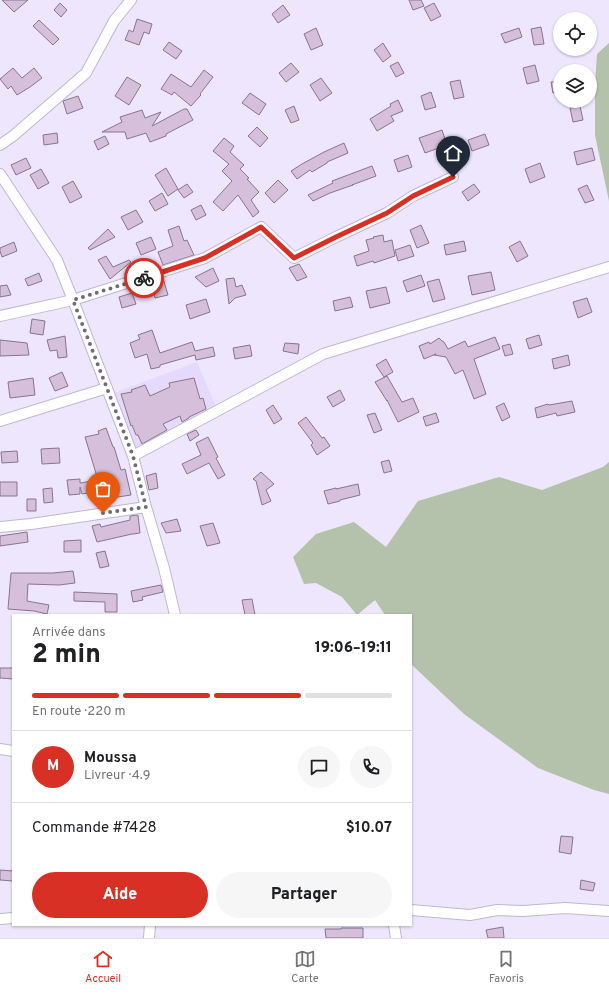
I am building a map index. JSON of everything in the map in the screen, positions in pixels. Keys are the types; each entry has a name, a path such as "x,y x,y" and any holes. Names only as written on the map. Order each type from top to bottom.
{"street":[{"path":"0,145 13,136 86,73 114,21 131,0"},
{"path":"0,174 57,260 73,300 133,456 164,568 175,614"},
{"path":"0,316 73,300 205,258 261,227 294,258 387,213 413,196 453,177"},
{"path":"133,456 323,354 609,267"},
{"path":"0,421 107,388"},
{"path":"0,527 31,524 146,507"},
{"path":"0,749 12,752"},
{"path":"412,910 470,915 497,910 522,911 565,908 609,911"},
{"path":"0,919 12,918"},
{"path":"149,938 150,926"},
{"path":"394,926 396,938"}],"shaded area":[{"path":"197,362 217,409 136,451 114,393"}],"green space":[{"path":"609,43 609,201 595,135 595,108 597,108 597,54"},
{"path":"609,462 609,794 594,790 538,768 464,714 412,665 412,614 384,614 375,600 358,614 356,614 342,597 316,583 304,584 293,557 316,534 354,522 386,547 418,501 499,477 542,490 603,467"}],"building":[{"path":"2,0 28,0 14,12"},
{"path":"409,0 421,0 424,6 413,10"},
{"path":"60,3 67,10 61,17 54,10"},
{"path":"434,3 441,16 431,21 424,8"},
{"path":"283,5 290,15 278,23 272,14"},
{"path":"137,19 152,24 149,34 144,32 139,45 125,40 129,30 133,32"},
{"path":"39,20 59,39 53,45 33,26"},
{"path":"541,27 544,44 534,45 531,29"},
{"path":"316,28 323,45 311,50 304,34"},
{"path":"519,28 522,37 505,43 501,34"},
{"path":"169,42 182,51 176,59 163,50"},
{"path":"383,43 391,56 383,62 374,50"},
{"path":"398,62 404,73 396,77 390,66"},
{"path":"291,63 299,72 286,82 279,73"},
{"path":"535,65 539,81 527,84 523,68"},
{"path":"13,68 22,78 34,68 42,78 17,95 11,86 8,89 0,79"},
{"path":"204,70 213,77 200,94 201,95 191,106 174,92 172,95 161,89 171,74 191,87"},
{"path":"127,77 141,85 129,105 115,96"},
{"path":"321,78 332,93 320,101 310,85"},
{"path":"460,80 464,97 454,99 450,82"},
{"path":"551,82 553,82 553,93"},
{"path":"431,92 436,107 425,110 421,96"},
{"path":"250,93 266,104 259,115 242,103"},
{"path":"78,96 83,108 67,114 63,101"},
{"path":"398,100 403,111 391,116 394,121 377,131 370,119"},
{"path":"294,106 299,120 291,123 285,110"},
{"path":"570,108 580,108 583,120 573,122"},
{"path":"184,109 187,109 193,120 166,134 166,136 150,142 146,133 127,139 125,132 102,132 122,122 120,117 142,110 145,118 161,112 152,126"},
{"path":"257,127 268,138 260,147 248,136"},
{"path":"442,130 447,145 425,153 419,138"},
{"path":"57,133 58,143 44,145 43,135"},
{"path":"485,134 489,145 472,151 468,140"},
{"path":"105,136 109,144 98,150 94,141"},
{"path":"224,138 234,146 230,152 244,165 240,169 249,178 247,179 259,192 251,200 259,212 253,217 238,195 223,211 213,202 232,181 222,171 229,164 213,151"},
{"path":"344,143 348,153 327,162 312,172 310,170 297,179 291,171 324,152"},
{"path":"592,148 595,160 577,165 574,152"},
{"path":"408,155 412,167 398,172 394,160"},
{"path":"26,158 31,168 16,175 11,165"},
{"path":"540,163 545,177 530,183 525,169"},
{"path":"372,166 376,176 313,201 308,195 333,183 332,181"},
{"path":"166,168 178,189 168,196 155,175"},
{"path":"41,169 49,183 38,189 30,175"},
{"path":"278,180 288,190 274,203 265,193"},
{"path":"73,181 82,197 70,203 62,187"},
{"path":"187,184 193,192 184,198 178,190"},
{"path":"474,184 480,192 468,201 462,192"},
{"path":"587,185 594,200 585,203 578,189"},
{"path":"162,193 168,204 155,211 149,201"},
{"path":"201,205 206,215 196,220 191,210"},
{"path":"136,210 143,222 128,230 121,217"},
{"path":"421,225 429,243 417,248 410,230"},
{"path":"179,226 184,241 187,240 194,255 163,265 158,252 173,246 168,230"},
{"path":"108,229 115,237 90,250 88,248"},
{"path":"383,235 384,242 392,240 395,256 374,263 373,261 357,266 354,256 369,251 366,240"},
{"path":"151,237 156,249 141,255 136,243"},
{"path":"464,241 466,251 446,255 444,245"},
{"path":"520,241 528,256 517,262 509,247"},
{"path":"14,242 17,251 2,257 0,248"},
{"path":"410,245 414,256 398,261 395,250"},
{"path":"106,256 113,267 129,260 131,262 110,279 98,260"},
{"path":"299,264 307,277 297,281 289,268"},
{"path":"213,268 219,281 206,287 195,277"},
{"path":"491,272 495,290 472,295 468,276"},
{"path":"39,273 42,281 28,286 25,279"},
{"path":"421,275 425,286 407,292 403,281"},
{"path":"163,278 168,295 155,298 151,282"},
{"path":"234,278 236,287 242,285 246,295 235,298 229,304 226,279"},
{"path":"439,279 445,299 433,302 427,282"},
{"path":"7,285 11,295 0,297 0,286"},
{"path":"386,287 390,303 370,308 366,291"},
{"path":"132,293 136,304 122,308 119,297"},
{"path":"350,297 353,307 335,311 333,301"},
{"path":"587,298 592,312 578,318 573,302"},
{"path":"206,299 210,312 190,319 186,305"},
{"path":"32,319 45,321 43,335 30,333"},
{"path":"152,330 160,353 192,342 195,351 213,347 215,356 196,360 195,355 151,369 147,354 135,358 130,343 140,339 138,335"},
{"path":"539,335 542,345 529,349 526,339"},
{"path":"65,336 67,357 58,358 57,350 50,351 47,340"},
{"path":"495,337 500,349 474,359 486,394 474,399 463,370 455,374 446,357 434,355 436,354 424,359 419,346 429,342 430,344 439,338 444,342 448,349 465,341 468,347"},
{"path":"0,340 27,343 29,355 0,356"},
{"path":"285,343 299,344 298,354 283,351"},
{"path":"510,344 513,354 505,356 502,346"},
{"path":"250,345 252,356 235,359 233,348"},
{"path":"568,355 570,365 554,369 552,359"},
{"path":"386,359 393,372 384,377 376,365"},
{"path":"62,372 68,386 55,391 49,378"},
{"path":"387,376 402,402 413,398 419,412 398,422 387,400 375,382"},
{"path":"33,378 35,395 10,398 8,382"},
{"path":"194,378 200,399 203,398 206,409 182,422 180,416 163,424 167,430 142,444 132,425 131,426 121,394 132,392 131,390 145,385 150,396 170,387 169,383"},
{"path":"340,390 345,400 333,407 327,397"},
{"path":"572,401 575,412 557,416 556,413 537,418 535,408 548,404"},
{"path":"504,403 510,417 502,421 496,407"},
{"path":"273,405 282,419 274,424 266,410"},
{"path":"375,413 382,430 374,433 367,415"},
{"path":"436,413 439,422 426,426 423,417"},
{"path":"306,417 330,446 317,455 311,445 313,443 298,423"},
{"path":"106,428 121,470 125,469 131,495 98,500 96,492 82,494 80,487 80,494 69,495 67,480 80,479 80,483 98,480 85,437 99,434 98,431"},
{"path":"196,430 199,435 190,441 187,434"},
{"path":"208,437 218,457 216,458 225,475 218,479 209,463 187,474 182,464 201,455 196,443"},
{"path":"59,448 60,463 42,464 41,449"},
{"path":"17,451 18,462 2,463 1,452"},
{"path":"389,460 392,471 384,473 381,462"},
{"path":"261,472 274,484 266,490 271,501 262,505 256,481 253,479"},
{"path":"156,473 158,488 149,490 146,476"},
{"path":"0,482 17,482 17,496 0,496"},
{"path":"358,484 360,495 328,504 324,491"},
{"path":"52,488 53,502 44,503 43,489"},
{"path":"27,499 36,499 36,511 27,511"},
{"path":"138,515 140,533 97,542 92,526 100,524 101,527 130,520 130,516"},
{"path":"177,519 181,531 166,533 161,523"},
{"path":"213,523 220,543 207,546 200,526"},
{"path":"27,532 28,542 0,546 0,536"},
{"path":"81,540 81,552 64,552 64,541"},
{"path":"105,551 109,566 100,568 96,553"},
{"path":"73,571 75,583 59,585 28,584 27,601 49,605 47,614 34,611 8,609 11,573 53,573"},
{"path":"161,585 163,592 142,597 143,600 133,602 131,591"},
{"path":"74,592 117,594 117,612 105,612 105,602 74,601"},
{"path":"252,599 255,614 245,614 242,600"},
{"path":"0,668 12,668 12,679 0,678"},
{"path":"561,836 573,837 571,854 559,852"},
{"path":"0,870 12,871 12,881 0,880"},
{"path":"581,880 595,883 593,891 580,889"},
{"path":"503,927 504,938 488,938 486,930"},
{"path":"363,928 363,938 326,938 325,929"}],"way so far":[{"path":"103,513 146,507 133,456 73,300 144,278"}],"route":[{"path":"144,278 205,258 261,227 294,258 387,213 413,196 453,177"}]}
